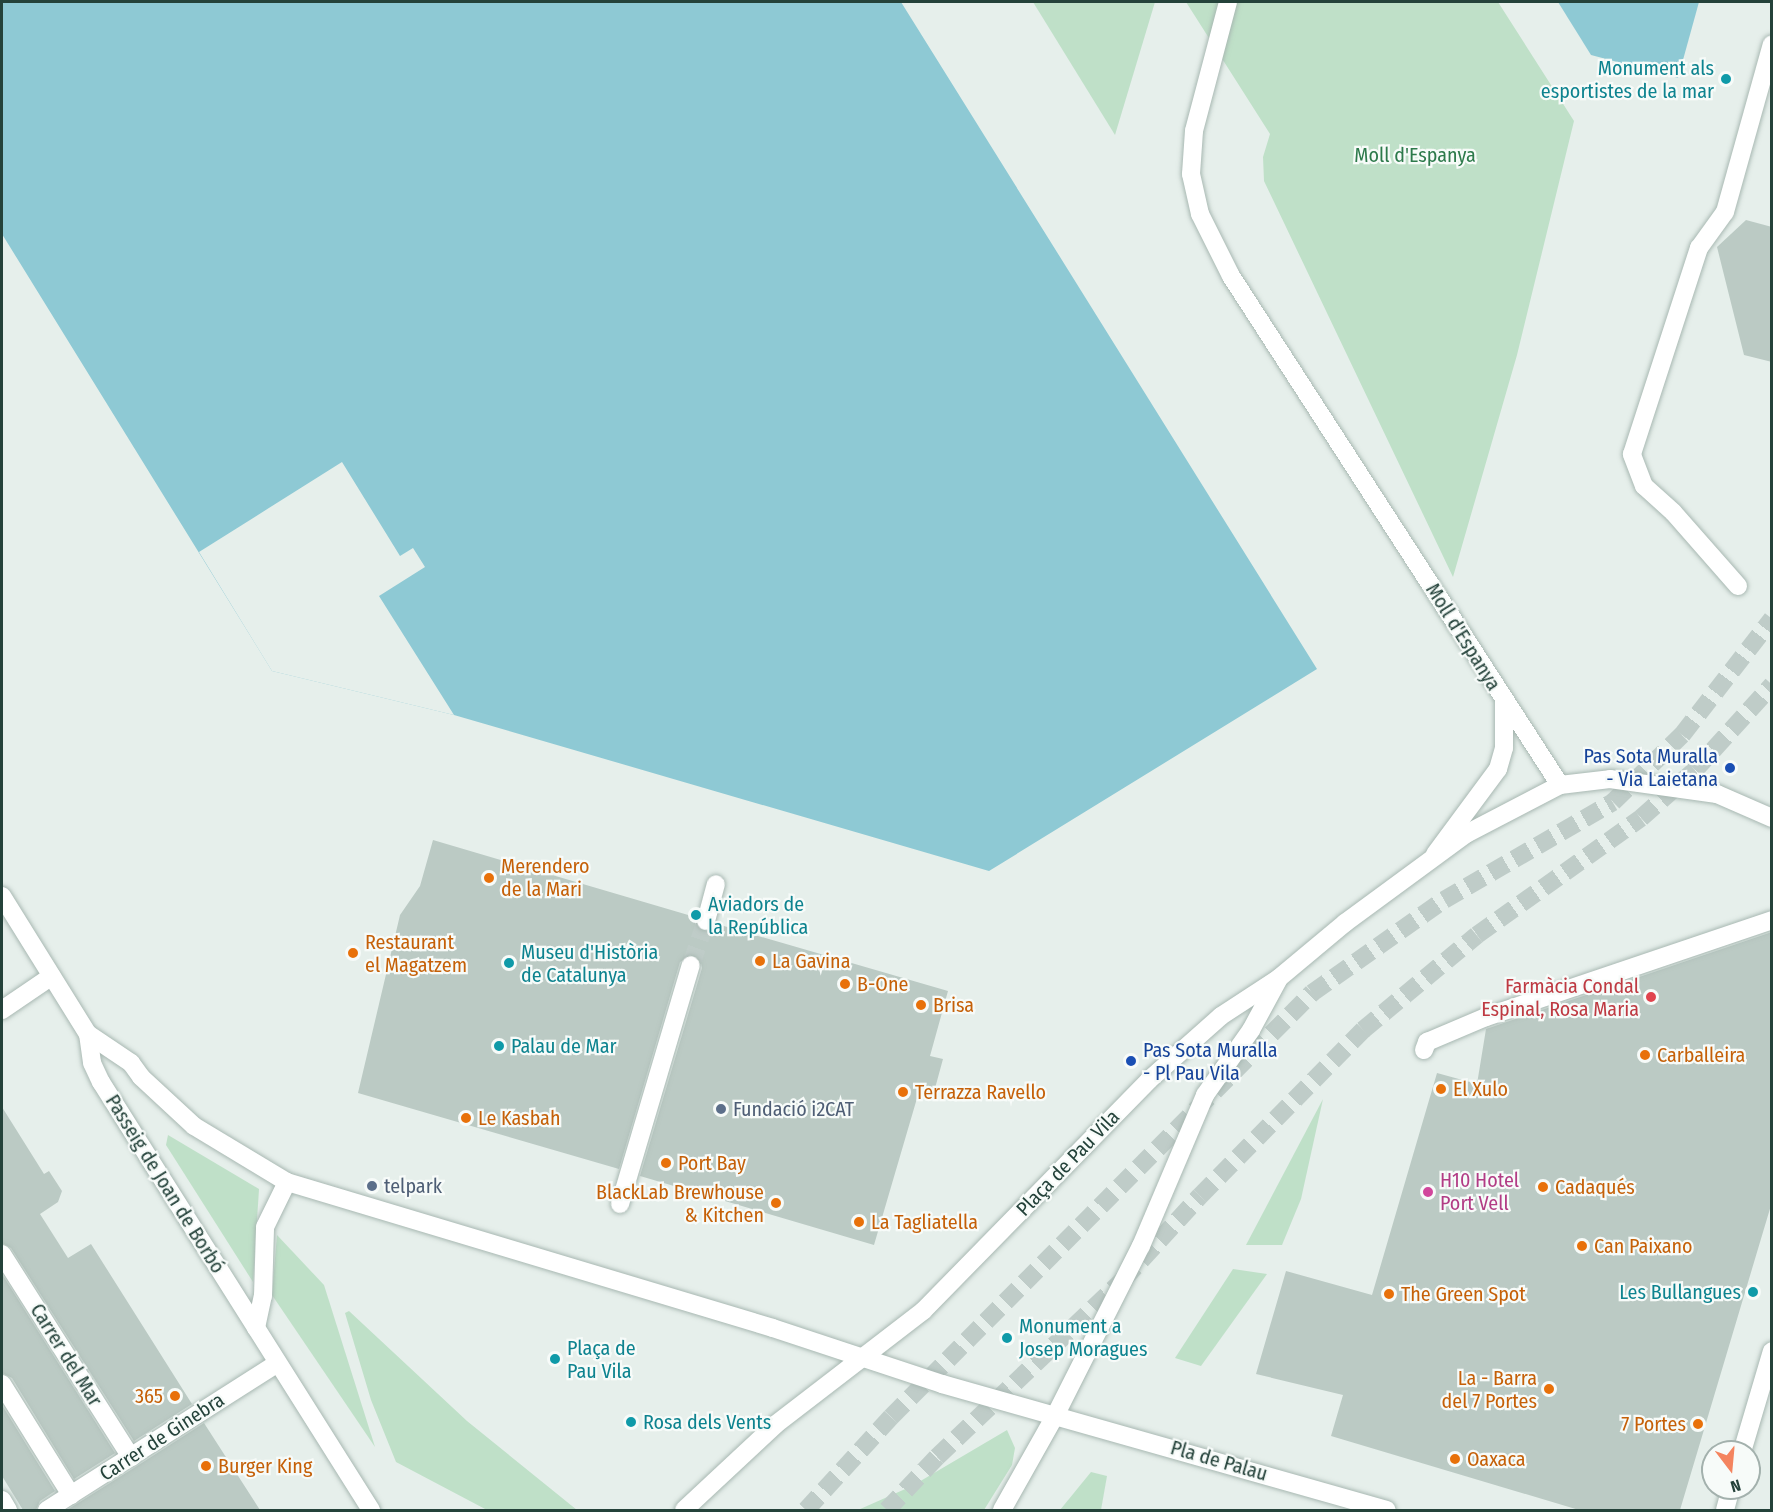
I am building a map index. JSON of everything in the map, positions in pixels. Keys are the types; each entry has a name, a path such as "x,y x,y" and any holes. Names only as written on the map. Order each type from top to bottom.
{"street":[{"name":"Moll d'Espanya","path":"1228,2 1194,131 1191,174 1200,214 1231,276 1560,784"},
{"path":"1738,586 1673,512 1644,486 1632,454 1699,248 1725,212 1772,44"},
{"path":"1433,856 1498,769 1504,748 1504,700"},
{"name":"Plaça de Pau Vila","path":"684,1510 767,1431 923,1311 1149,1080 1221,1016 1278,978 1433,856 1474,829 1560,784 1610,779 1672,785 1717,794 1772,818"},
{"path":"706,921 716,884"},
{"name":"Passeig de Joan de Borbó","path":"2,896 88,1034 92,1063 101,1082 256,1328"},
{"path":"1424,1050 1427,1042 1486,1017 1772,920"},
{"path":"621,1204 692,965"},
{"path":"2,1010 52,976"},
{"name":"Plaça de Pau Vila","path":"1002,1510 1055,1416 1140,1246 1205,1095 1251,1030 1278,978"},
{"name":"Passeig de Joan de Borbó","path":"88,1034 131,1063 141,1077 194,1126 287,1182 866,1357"},
{"path":"287,1182 265,1227 263,1296 256,1328 276,1364 371,1510"},
{"name":"Carrer del Mar","path":"2,1254 131,1457"},
{"path":"1746,1440 1772,1351"},
{"path":"866,1357 1055,1416"},
{"name":"Carrer de Ginebra","path":"48,1510 276,1364"},
{"path":"2,1384 71,1495"},
{"name":"Pla de Palau","path":"1055,1416 1383,1510"},
{"path":"2,1500 8,1510"}],"green space":[{"path":"1033,2 1155,2 1115,135"},
{"name":"Moll d'Espanya","path":"1186,2 1498,2 1574,121 1517,355 1453,577 1264,181 1263,157 1270,134"},
{"path":"1323,1099 1301,1199 1282,1245 1246,1245"},
{"path":"168,1135 259,1189 253,1282 166,1145"},
{"path":"277,1235 324,1285 375,1447 272,1295"},
{"path":"1233,1269 1267,1274 1201,1366 1175,1358"},
{"path":"349,1311 467,1421 577,1510 487,1510 396,1462 371,1400 345,1313"},
{"path":"1007,1430 1015,1448 1012,1465 984,1510 858,1510 912,1486"},
{"path":"1091,1472 1107,1476 1101,1510 1060,1510"}],"water":[{"path":"2,2 901,2 1317,669 989,871 454,715 272,671 2,234"},
{"path":"1558,2 1699,2 1678,78 1591,55"}],"pier":[{"path":"342,462 400,556 413,548 425,567 379,596 454,715 272,671 199,552"}],"building":[{"path":"1746,220 1772,227 1772,362 1744,355 1717,247"},
{"name":"Palau de Mar","path":"433,840 695,917 695,924 703,932 709,932 717,924 948,991 930,1056 943,1059 934,1092 920,1088 874,1245 640,1176 702,968 700,958 694,954 680,962 619,1169 358,1093 400,915 420,886"},
{"path":"1772,932 1772,1202 1680,1510 1579,1510 1331,1436 1343,1395 1256,1374 1286,1271 1372,1295 1437,1073 1477,1084 1486,1029"},
{"path":"2,1107 44,1174 49,1171 62,1191 58,1202 40,1214 68,1258 91,1244 192,1404 134,1441 11,1248 2,1243"},
{"path":"2,1274 115,1453 74,1479 12,1378 2,1373"},
{"path":"2,1405 55,1491 40,1501 36,1510 23,1510 2,1476"},
{"path":"204,1423 260,1510 67,1510 137,1466"}],"tunnel":[{"path":"806,1510 891,1417 1312,993 1444,900 1613,802 1682,735 1772,619"},
{"path":"887,1510 937,1457 1123,1280 1200,1196 1363,1030 1477,935 1641,818 1695,770 1772,685"},
{"path":"691,965 706,921"}],"place":[{"name":"Monument als esportistes de la mar","path":"1726,79"},
{"name":"Pas Sota Muralla - Via Laietana","path":"1730,768"},
{"name":"Merendero de la Mari","path":"489,878"},
{"name":"Aviadors de la República","path":"696,915"},
{"name":"Restaurant el Magatzem","path":"353,953"},
{"name":"La Gavina","path":"760,961"},
{"name":"Museu d'Història de Catalunya","path":"509,963"},
{"name":"B-One","path":"845,984"},
{"name":"Farmàcia Condal Espinal, Rosa Maria","path":"1651,997"},
{"name":"Brisa","path":"921,1005"},
{"name":"Palau de Mar","path":"499,1046"},
{"name":"Carballeira","path":"1645,1055"},
{"name":"Pas Sota Muralla - Pl Pau Vila","path":"1131,1061"},
{"name":"El Xulo","path":"1441,1089"},
{"name":"Terrazza Ravello","path":"903,1092"},
{"name":"Fundació i2CAT","path":"721,1109"},
{"name":"Le Kasbah","path":"466,1118"},
{"name":"Port Bay","path":"666,1163"},
{"name":"telpark","path":"372,1186"},
{"name":"Cadaqués","path":"1543,1187"},
{"name":"H10 Hotel Port Vell","path":"1428,1192"},
{"name":"BlackLab Brewhouse & Kitchen","path":"776,1203"},
{"name":"La Tagliatella","path":"859,1222"},
{"name":"Can Paixano","path":"1582,1246"},
{"name":"Les Bullangues","path":"1753,1292"},
{"name":"The Green Spot","path":"1389,1294"},
{"name":"Monument a Josep Moragues","path":"1007,1338"},
{"name":"Plaça de Pau Vila","path":"555,1359"},
{"name":"La - Barra del 7 Portes","path":"1549,1389"},
{"name":"365","path":"175,1396"},
{"name":"Rosa dels Vents","path":"631,1422"},
{"name":"7 Portes","path":"1698,1424"},
{"name":"Oaxaca","path":"1455,1459"},
{"name":"Burger King","path":"206,1466"}]}
